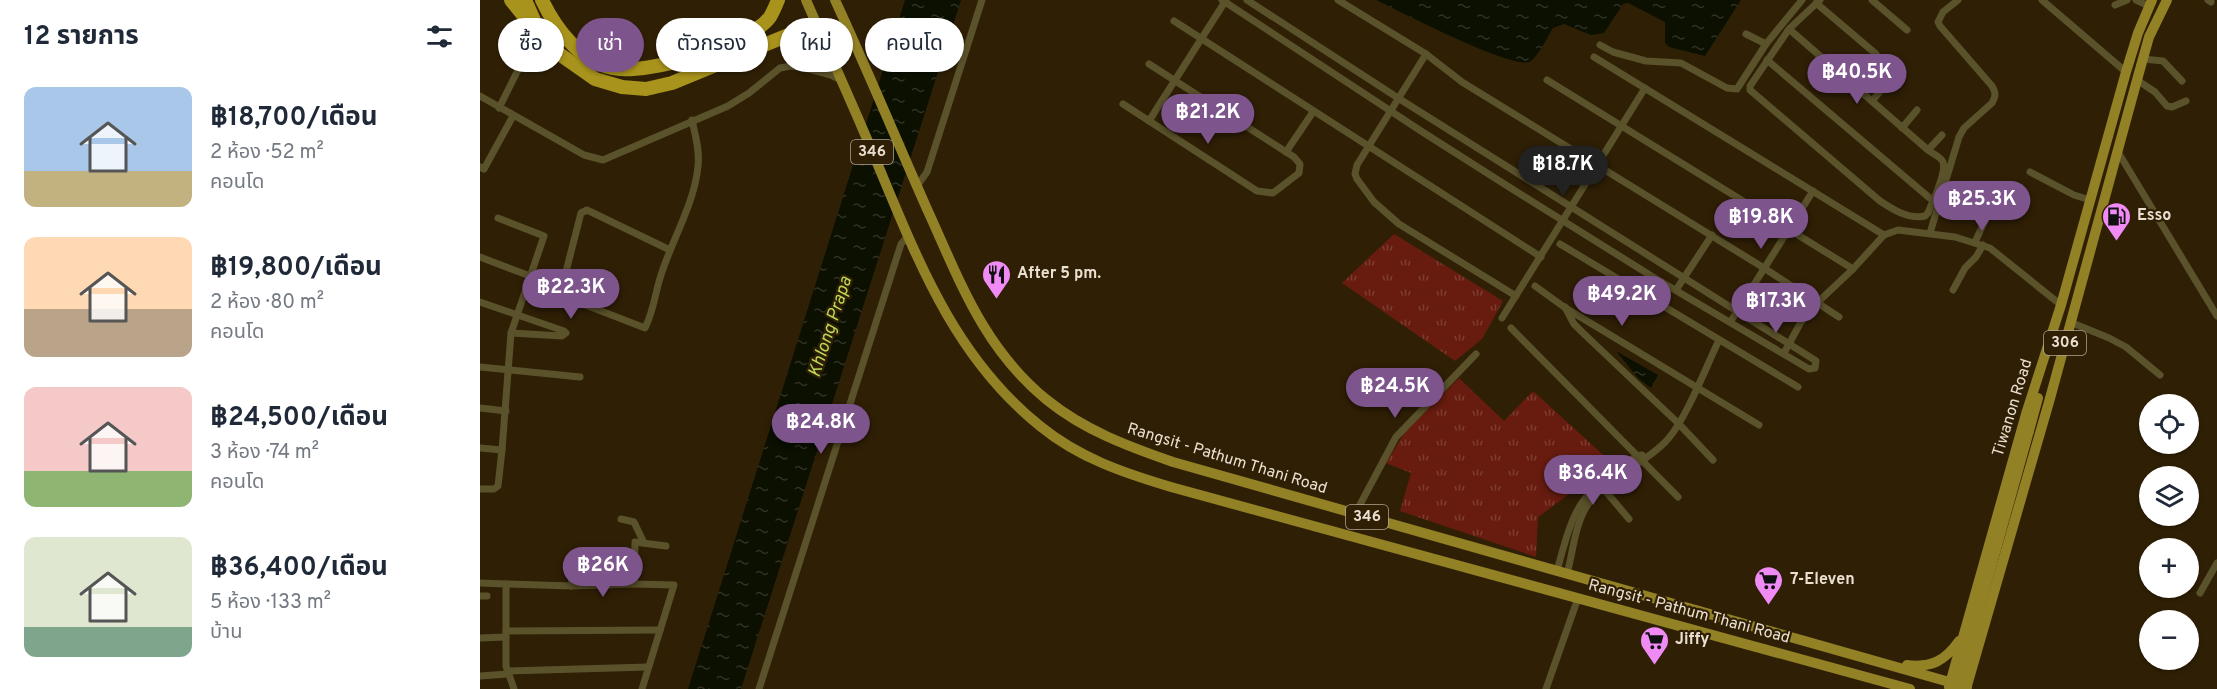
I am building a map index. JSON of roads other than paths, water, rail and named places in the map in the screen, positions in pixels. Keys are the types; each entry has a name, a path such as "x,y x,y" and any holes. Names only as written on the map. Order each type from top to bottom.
{"highway":[{"path":"511,0 526,18"},
{"path":"525,0 533,18"},
{"path":"542,0 560,30 577,49 595,62 612,68 628,70 666,65 737,41 770,17 778,0"},
{"path":"564,58 595,79 622,87 646,89 672,84 780,39"}],"main road":[{"name":"Rangsit - Pathum Thani Road","path":"806,0 814,18"},
{"name":"Rangsit - Pathum Thani Road","path":"835,0 915,182 983,328 999,352 1015,370 1048,400 1092,430 1127,446 1173,462 1871,660 1958,687"},
{"name":"Tiwanon Road","path":"1958,687 1992,602 2149,37 2167,0"},
{"name":"Tiwanon Road","path":"1958,687 1963,635 2034,385 2061,305 2126,72 2150,3"},
{"name":"Rangsit - Pathum Thani Road","path":"838,72 908,236 946,316 982,370 1000,389 1039,426 1079,453 1114,469 1154,482 1910,689"},
{"name":"306","path":"1958,687 2030,431 2061,305"},
{"path":"1494,575 1500,555"},
{"path":"1974,597 1978,605 1983,606 1992,602"},
{"name":"306","path":"1871,660 1917,666 1933,665 1948,656 1963,635"},
{"path":"1864,676 1894,689"}],"street":[{"path":"915,182 927,172 982,0"},
{"path":"1149,121 1224,1 1390,111 1620,256 1809,369 1815,368 1816,361 1813,358 1398,98 1247,0"},
{"path":"1338,0 1426,54 1462,82 1712,235 1839,317"},
{"path":"1600,45 1613,52 1646,61 1674,62 1689,66 1733,90 1741,86 1766,44 1802,0"},
{"path":"1872,0 1907,30"},
{"path":"1930,233 1959,137 1964,128 1992,103 1995,97 1992,86 1938,22 1943,12 1958,0"},
{"path":"2042,0 2126,72"},
{"path":"2115,5 2127,0"},
{"path":"2136,0 2150,3"},
{"path":"1789,29 1941,159 1944,164 1942,176 1928,213 1920,218 1891,208 1880,201 1750,90 1750,86 1789,29 1818,2 1876,54"},
{"path":"1174,21 1541,256"},
{"path":"1746,34 1766,44"},
{"path":"1426,54 1357,165 1355,174 1374,202 1399,224 1516,296"},
{"path":"1594,57 1884,235"},
{"path":"2143,59 2163,62 2182,81"},
{"path":"1767,60 1932,200"},
{"path":"1123,104 1246,185 1266,194 1281,189 1299,173 1300,164 1286,152 1149,64"},
{"path":"480,96 584,155 603,160 728,106 749,93 780,68 791,66 805,68 841,80"},
{"path":"499,108 517,72"},
{"path":"1872,101 1891,79"},
{"path":"1547,80 1853,269"},
{"path":"2137,80 2155,92 2167,106 2172,107 2186,101"},
{"path":"1502,318 1645,88"},
{"path":"1902,128 1917,110"},
{"path":"1286,152 1313,112"},
{"path":"480,167 484,169 513,116"},
{"path":"670,250 586,210 581,213 561,291 565,297 645,328 653,312 660,276 670,250 691,194 698,166 697,142 692,120"},
{"path":"1928,150 1942,135"},
{"path":"2118,152 2216,310"},
{"path":"1503,183 1512,170"},
{"path":"2030,172 2074,195 2090,200"},
{"path":"1731,321 1813,191"},
{"path":"1953,290 1965,268 1976,257 1990,210"},
{"path":"480,489 494,489 498,486 511,333 544,236 498,218"},
{"path":"1784,353 1802,322 1817,303 1884,235 1898,230 1930,233 1979,244 1999,254 2061,305"},
{"path":"1676,290 1712,235"},
{"path":"759,689 901,244 908,236"},
{"path":"1620,256 1628,243"},
{"path":"1560,244 1798,387"},
{"path":"480,257 530,276"},
{"path":"1535,286 1564,307 1759,424"},
{"path":"480,302 566,333 562,336 511,333"},
{"path":"1564,307 1574,324 1678,423 1713,460"},
{"path":"2070,322 2109,338 2126,348 2160,375"},
{"path":"1511,328 1678,497"},
{"path":"1562,572 1575,512 1583,498 1650,454 1668,438 1678,423 1719,340"},
{"path":"1355,514 1396,437 1476,354"},
{"path":"480,367 580,377"},
{"path":"480,408 506,411"},
{"path":"480,448 502,450"},
{"path":"1601,485 1629,519"},
{"path":"621,519 634,522 645,543"},
{"path":"634,584 635,542 666,546"},
{"path":"608,559 611,585"},
{"path":"2200,593 2217,563"},
{"path":"571,564 572,586"},
{"path":"480,583 572,586 674,585 642,689"},
{"path":"506,584 507,673 514,689"},
{"path":"1546,689 1578,598"},
{"path":"480,638 506,634 660,630"},
{"path":"480,676 648,667"}],"water":[{"path":"905,0 961,0 955,18 899,18"},
{"path":"1376,0 1741,0 1705,56 1669,47 1665,43 1665,22 1628,3 1623,4 1604,33 1591,35 1564,24 1553,28 1532,60 1518,62 1479,48"},
{"name":"Khlong Prapa","path":"882,72 938,72 741,689 688,689"},
{"path":"1616,351 1658,375 1651,388 1638,378"}],"place":[{"name":"Esso","path":"2116,242"},
{"name":"After 5 pm.","path":"996,300"},
{"name":"7-Eleven","path":"1769,606"},
{"name":"Jiffy","path":"1654,666"}]}
